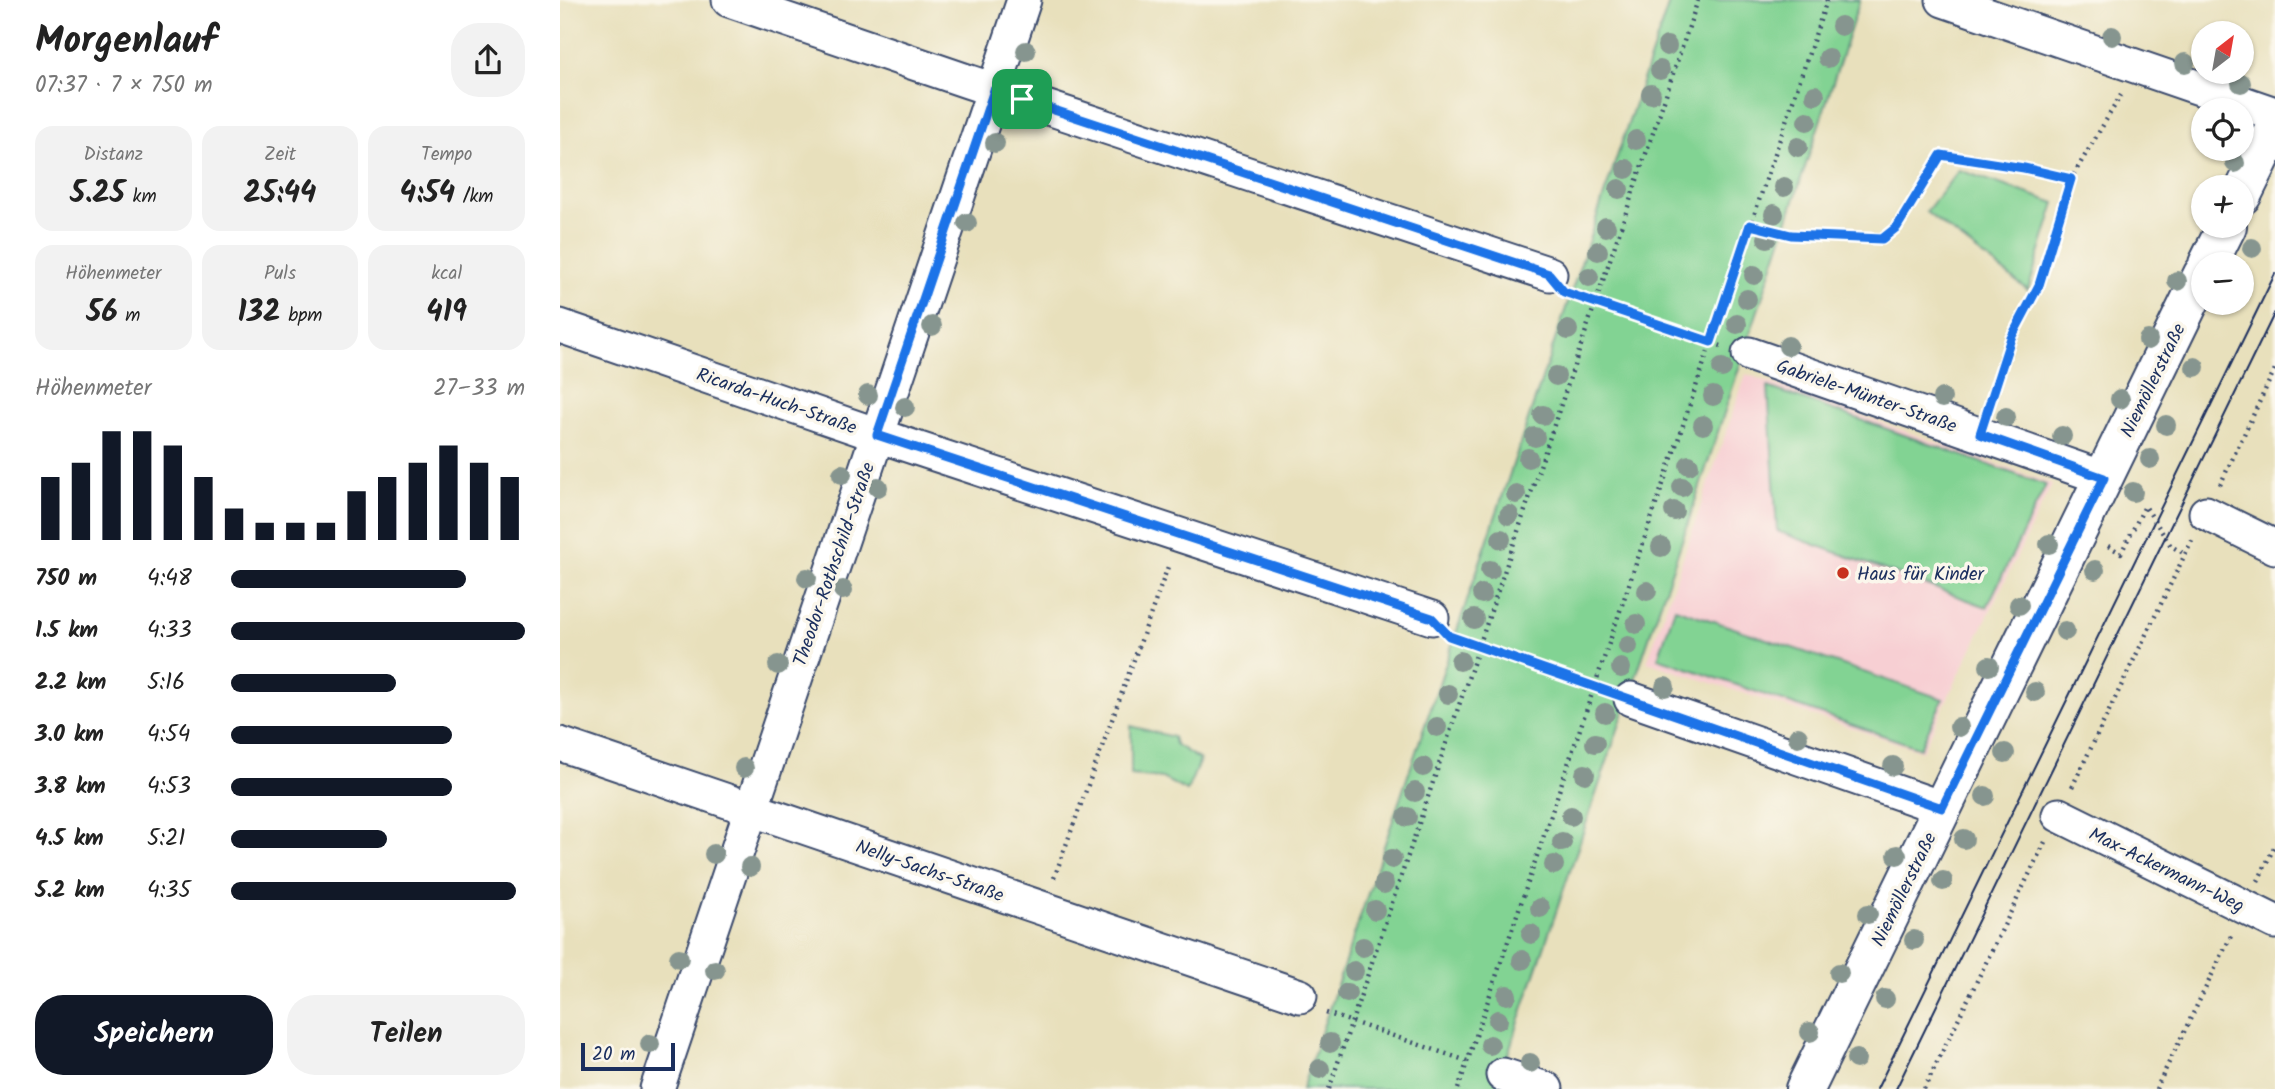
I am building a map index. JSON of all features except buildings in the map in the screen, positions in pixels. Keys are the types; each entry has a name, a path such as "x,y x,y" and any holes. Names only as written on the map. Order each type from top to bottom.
{"main road":[{"path":"2252,175 2275,128"},
{"name":"Niemöllerstraße","path":"1805,1089 2191,299"}],"street":[{"path":"729,0 1549,274"},
{"name":"Theodor-Rothschild-Straße","path":"657,1089 1024,0"},
{"path":"1943,0 2275,114"},
{"name":"Ricarda-Huch-Straße","path":"560,326 877,435 1432,618"},
{"name":"Gabriele-Münter-Straße","path":"1749,354 2104,478"},
{"path":"2206,513 2275,547"},
{"path":"1631,699 1942,808"},
{"name":"Nelly-Sachs-Straße","path":"560,744 1300,996"},
{"name":"Max-Ackermann-Weg","path":"2059,815 2275,922"},
{"path":"1503,1075 1545,1089"}],"path":[{"path":"1329,1089 1698,0"},
{"path":"1458,1089 1827,0"},
{"path":"1980,434 2011,338 2039,285 2071,179 2137,67"},
{"path":"1750,225 1791,235 1882,239 1897,227 1941,155 2024,168 2071,179"},
{"path":"1549,274 1564,292 1749,354"},
{"path":"1924,1089 2275,369"},
{"path":"2078,531 2121,553 2145,506 2171,546 2185,554"},
{"path":"1050,887 1171,559"},
{"path":"1432,618 1449,636 1631,699"},
{"path":"2156,1089 2275,845"},
{"path":"1300,996 1325,1012 1503,1075"}],"shaded area":[{"name":"Haus für Kinder","path":"1746,374 2052,484 1922,751 1647,662"}],"green space":[{"path":"1670,0 1860,0 1689,520 1496,1089 1302,1089"},
{"path":"1959,170 2055,203 2028,290 1926,212"},
{"path":"1768,387 2046,485 1987,607 1777,531"},
{"path":"1675,608 1943,699 1920,748 1658,658"},
{"path":"1131,726 1173,737 1175,744 1200,760 1187,791 1162,778 1131,775"}],"tram line":[{"path":"1877,1089 2275,274"},
{"path":"1896,1089 2275,312"}],"place":[{"name":"Haus für Kinder","path":"1843,573"}],"route":[{"path":"994,90 1022,99 1549,274 1564,292 1711,342 1750,225 1791,235 1882,239 1897,227 1941,155 2024,168 2071,179 2039,285 2011,338 1980,434 2104,478 1942,808 1449,636 1432,618 877,435 994,90"}]}
